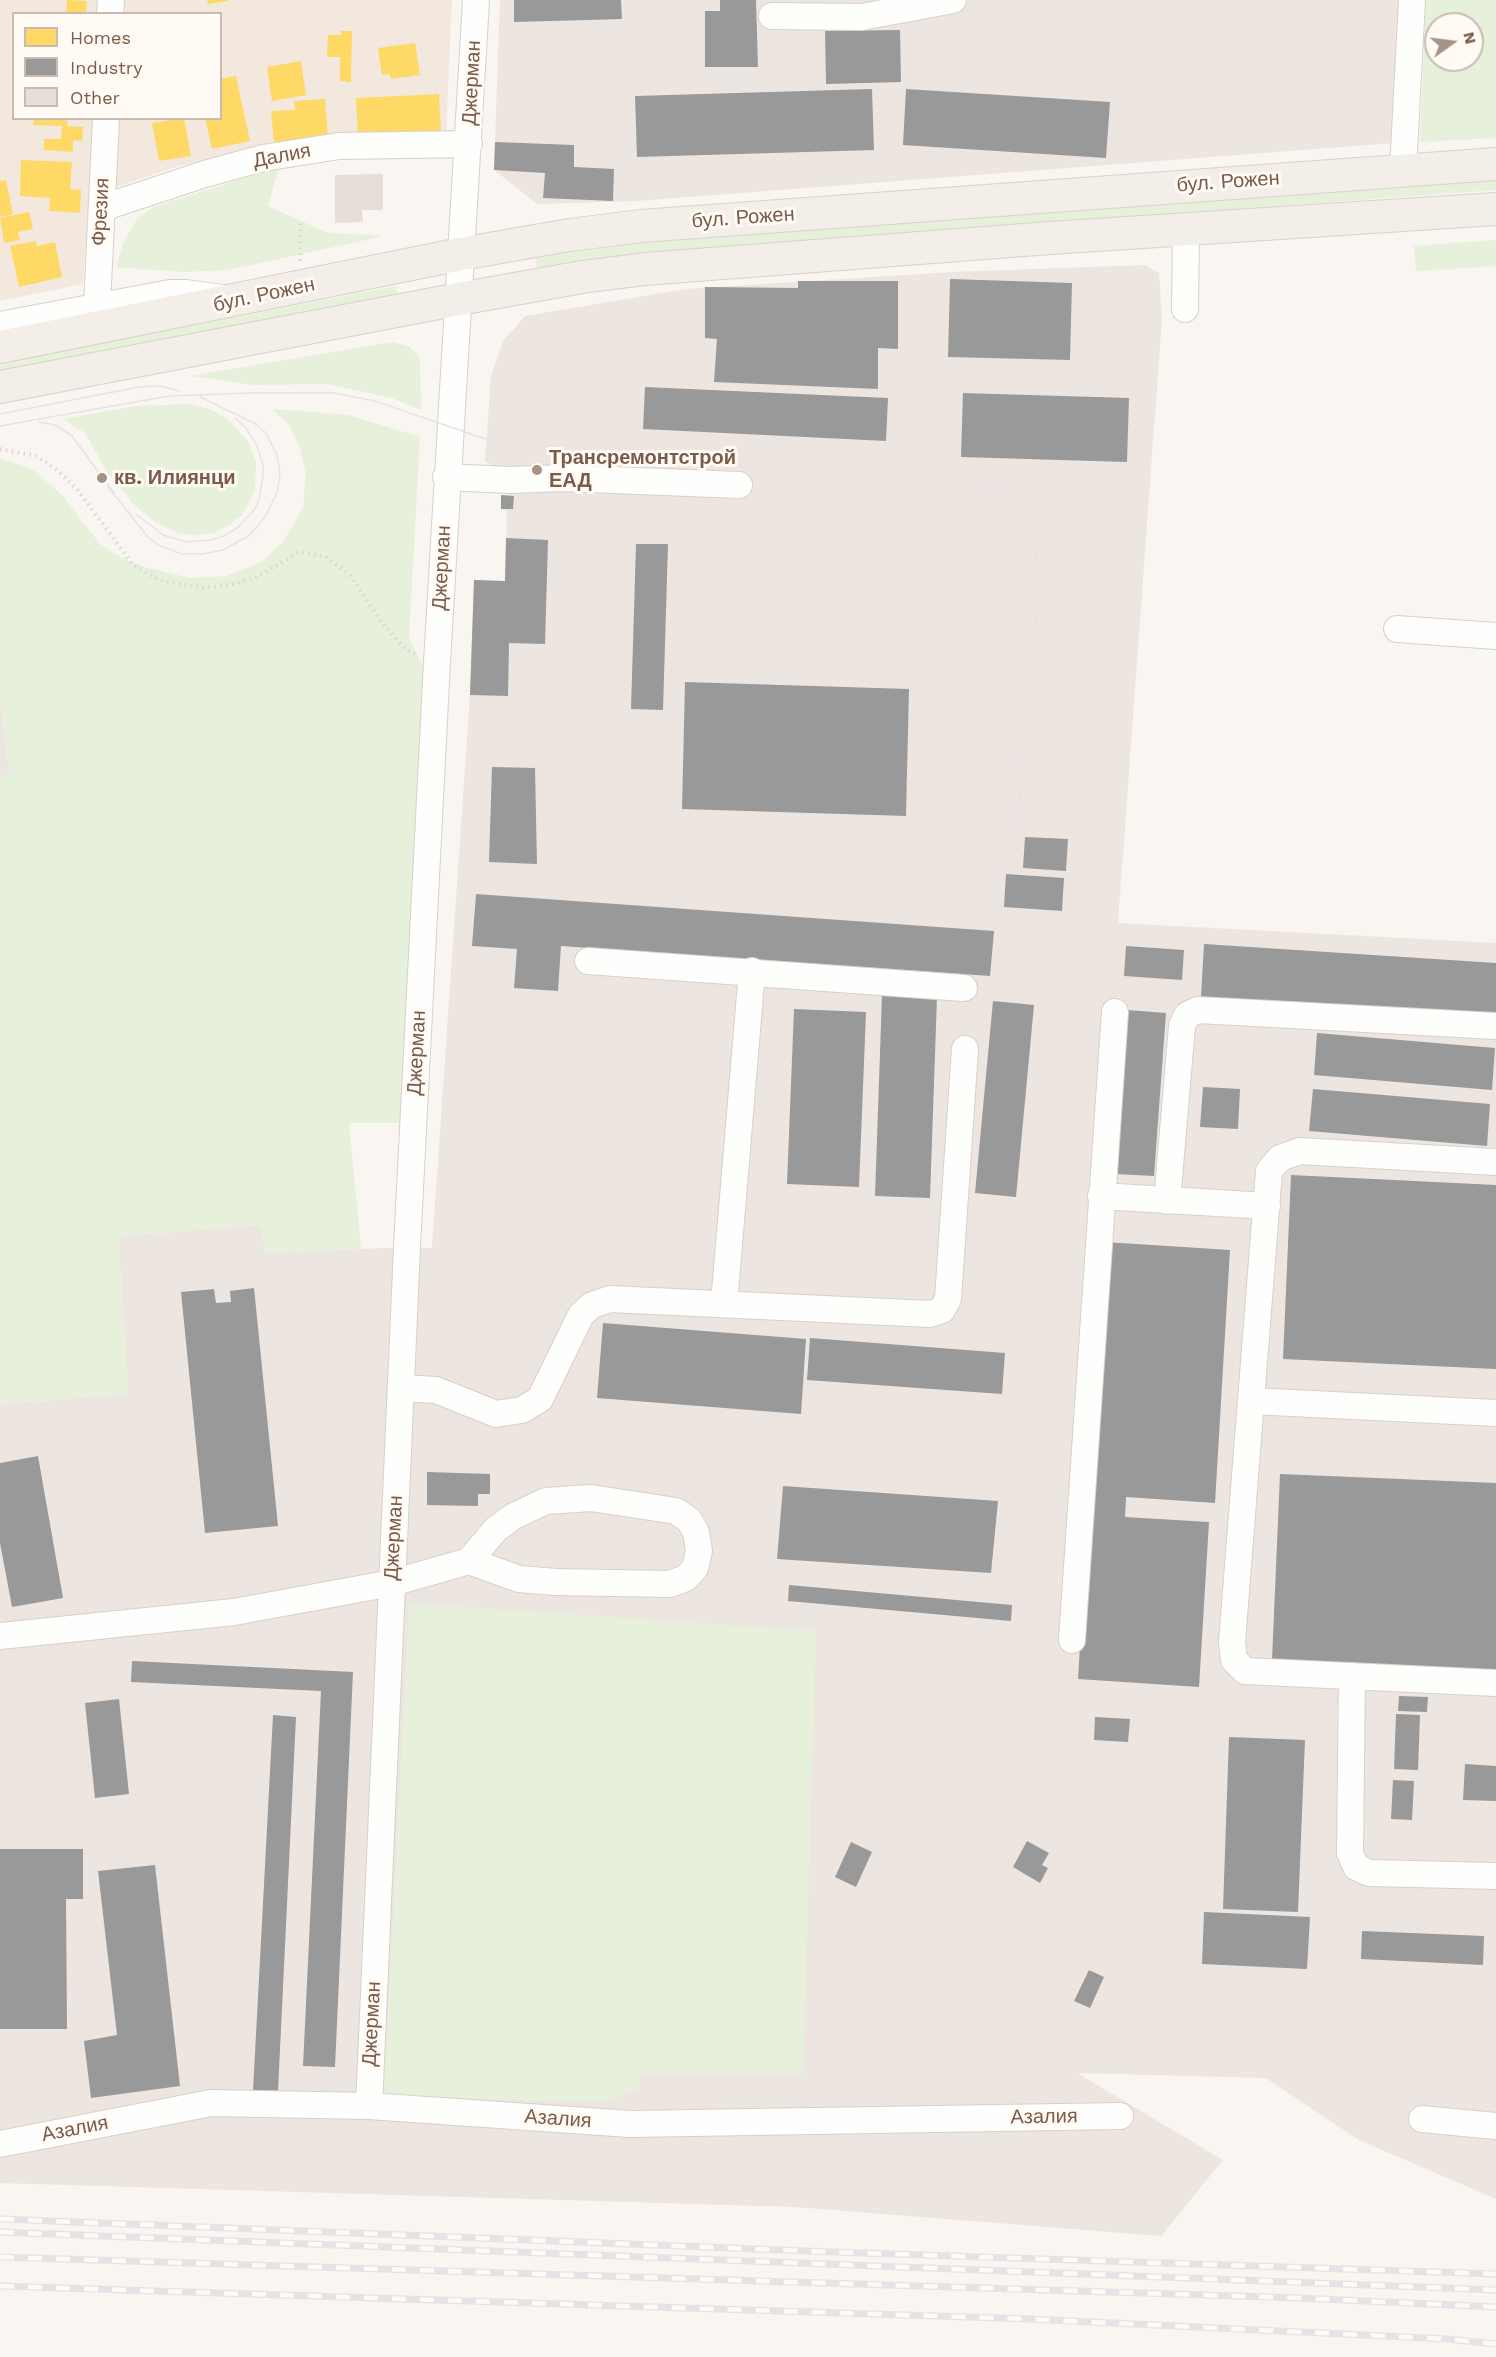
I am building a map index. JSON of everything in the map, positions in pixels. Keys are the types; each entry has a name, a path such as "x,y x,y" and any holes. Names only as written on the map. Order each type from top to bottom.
{"main road":[{"name":"бул. Рожен","path":"0,347 461,254 569,235 641,226 1496,164"},
{"name":"бул. Рожен","path":"0,387 459,299 582,277 645,269 1186,229 1496,209"}],"street":[{"name":"Джерман","path":"369,2106 401,1388 446,477 469,144 476,0"},
{"path":"772,16 862,18 953,0"},
{"path":"1403,170 1412,0"},
{"name":"Фрезия","path":"97,306 106,120"},
{"name":"Далия","path":"102,208 205,174 263,158 339,146 469,144"},
{"path":"1185,309 1186,229"},
{"path":"0,325 170,293 224,298 253,297"},
{"path":"446,477 509,480 563,478 740,485"},
{"path":"1397,629 1496,636"},
{"path":"588,961 964,988"},
{"path":"724,1304 752,971"},
{"path":"1167,1201 1182,1026 1187,1015 1198,1010 1496,1026"},
{"path":"1072,1640 1115,1012"},
{"path":"401,1388 436,1390 496,1414 522,1410 540,1399 581,1315 592,1305 610,1299 930,1314 942,1310 948,1299 965,1048"},
{"path":"1496,1162 1300,1151 1280,1158 1269,1171 1232,1642 1234,1660 1245,1671 1496,1683"},
{"path":"1101,1196 1267,1206"},
{"path":"1251,1401 1496,1413"},
{"path":"0,1636 234,1612 392,1583 469,1561 495,1529 514,1516 546,1501 591,1498 676,1511 689,1520 696,1532 699,1551 695,1568 686,1578 670,1584 519,1579 469,1561"},
{"path":"1352,1676 1350,1853 1356,1867 1369,1873 1496,1876"},
{"name":"Азалия","path":"0,2144 211,2103 369,2106 630,2124 1120,2116"},
{"path":"1422,2119 1496,2126"}],"path":[{"path":"300,262 301,221"},
{"path":"0,449 36,456 57,470 77,489 133,565 159,580 205,588 214,587 255,578 300,552 326,556 349,574 380,620 405,650 437,663"}],"shaded area":[{"path":"0,0 452,0 446,135 333,140 178,166 89,196 83,284 0,301"},
{"path":"500,0 1400,0 1394,143 636,201 537,204 494,170"},
{"path":"1145,265 1159,273 1162,318 1118,923 1496,943 1496,2199 1359,2140 1266,2078 1077,2073 1223,2160 1161,2236 795,2207 0,2183 0,1404 128,1394 118,1236 261,1225 265,1253 432,1248 470,695 474,580 505,581 507,510 501,509 501,495 508,495 509,474 485,462 491,376 503,341 525,316 686,289 952,272"},
{"path":"0,695 10,776 0,775"}],"green space":[{"path":"1426,0 1496,0 1496,138 1420,142 1424,47 1424,72 1484,72 1484,12 1425,12"},
{"path":"279,167 268,206 328,233 384,236 228,270 184,272 116,267 124,241 137,219 153,207"},
{"path":"1496,180 1496,190 695,249 598,258 537,268 535,258 599,247 675,239"},
{"path":"1496,240 1496,266 1416,271 1414,246"},
{"path":"396,286 398,297 0,374 0,363"},
{"path":"392,342 410,347 420,359 421,410 392,398 327,384 253,385 191,376"},
{"path":"190,404 209,409 228,419 249,443 256,462 255,491 242,515 214,533 179,534 155,522 134,505 108,473 85,433 63,419 136,406"},
{"path":"272,409 348,415 420,437 409,637 425,672 401,1123 349,1123 361,1249 265,1253 261,1225 118,1236 128,1394 0,1404 0,775 10,775 0,695 0,458 33,470 63,496 100,544 118,556 145,567 190,578 227,576 262,562 284,541 303,508 306,473 299,445 290,426"},
{"path":"409,1603 816,1631 803,2075 639,2074 640,2088 603,2103 384,2096"}],"building: Homes":[{"path":"67,0 87,1 86,12 66,12"},
{"path":"207,0 228,0 228,1 208,4"},
{"path":"341,31 352,31 351,82 340,81 340,57 327,57 328,35 341,35"},
{"path":"415,43 420,75 391,79 390,74 382,75 378,48"},
{"path":"301,61 306,95 272,101 267,67"},
{"path":"236,76 250,141 212,149 205,120 222,120 222,79"},
{"path":"439,94 441,132 358,136 356,98"},
{"path":"325,99 328,139 274,143 271,111 295,110 294,101"},
{"path":"34,120 68,120 67,126 83,127 82,141 73,140 73,152 44,150 44,139 61,139 62,126 33,125"},
{"path":"184,120 191,156 159,161 152,123"},
{"path":"21,160 72,162 70,189 81,190 80,213 49,211 50,198 20,196"},
{"path":"6,180 13,214 0,217 0,181"},
{"path":"29,212 33,229 18,232 20,240 4,243 0,218"},
{"path":"36,241 37,246 55,242 62,277 19,287 10,246"}],"building: Industry":[{"path":"514,0 621,0 622,19 514,22"},
{"path":"720,0 756,0 758,67 705,67 705,11 720,11"},
{"path":"900,30 901,82 826,84 825,31"},
{"path":"872,89 874,150 637,157 635,96"},
{"path":"906,89 1110,102 1106,158 903,145"},
{"path":"495,142 574,145 574,167 614,169 613,201 543,198 545,173 494,170"},
{"path":"950,279 1072,283 1070,360 948,357"},
{"path":"798,281 898,281 898,349 878,348 878,389 714,382 717,339 705,338 705,287 798,288"},
{"path":"645,387 888,398 886,441 643,429"},
{"path":"963,393 1129,398 1127,462 961,457"},
{"path":"501,495 514,496 513,509 501,509"},
{"path":"506,538 548,540 545,644 509,643 508,696 470,695 474,580 505,581"},
{"path":"636,544 668,544 663,710 631,709"},
{"path":"685,682 909,689 906,816 682,809"},
{"path":"492,767 535,768 537,864 489,862"},
{"path":"1025,837 1068,839 1066,871 1023,868"},
{"path":"1006,874 1064,878 1062,911 1004,907"},
{"path":"476,894 994,931 990,976 561,946 558,991 514,988 517,949 472,946"},
{"path":"1204,944 1496,963 1496,1016 1201,997"},
{"path":"1126,946 1184,950 1182,980 1124,976"},
{"path":"882,995 937,997 930,1198 875,1196"},
{"path":"993,1001 1034,1005 1016,1197 975,1193"},
{"path":"794,1009 866,1012 859,1187 787,1184"},
{"path":"1127,1010 1166,1013 1154,1176 1116,1174"},
{"path":"1317,1033 1495,1048 1492,1090 1314,1075"},
{"path":"1203,1087 1240,1089 1238,1129 1200,1127"},
{"path":"1313,1089 1490,1104 1487,1146 1309,1131"},
{"path":"1291,1175 1496,1185 1496,1369 1283,1359"},
{"path":"1105,1242 1230,1250 1215,1503 1126,1497 1125,1517 1209,1522 1199,1687 1078,1679"},
{"path":"254,1288 278,1526 205,1533 181,1292 214,1289 216,1303 231,1302 230,1291"},
{"path":"603,1323 806,1339 801,1414 597,1398"},
{"path":"810,1338 1005,1353 1002,1394 807,1380"},
{"path":"38,1456 63,1598 12,1607 0,1543 0,1463"},
{"path":"427,1472 490,1474 490,1494 478,1494 478,1506 427,1505"},
{"path":"1280,1474 1496,1483 1496,1671 1272,1660"},
{"path":"783,1486 998,1501 991,1573 777,1559"},
{"path":"789,1585 1012,1605 1011,1621 788,1601"},
{"path":"132,1661 353,1672 335,2067 303,2066 321,1691 131,1682"},
{"path":"1399,1696 1428,1697 1427,1712 1398,1711"},
{"path":"119,1699 129,1794 95,1798 85,1703"},
{"path":"1396,1714 1420,1715 1418,1770 1394,1769"},
{"path":"273,1715 296,1717 278,2091 253,2091"},
{"path":"1095,1717 1130,1719 1128,1742 1094,1740"},
{"path":"1229,1737 1305,1740 1298,1912 1223,1909"},
{"path":"1465,1764 1496,1766 1496,1801 1463,1800"},
{"path":"1393,1780 1414,1781 1412,1820 1391,1819"},
{"path":"1027,1841 1049,1853 1042,1865 1048,1868 1040,1883 1013,1867"},
{"path":"851,1842 872,1852 856,1887 835,1877"},
{"path":"0,1849 83,1849 83,1899 66,1899 67,2029 0,2029"},
{"path":"155,1865 180,2086 91,2098 84,2041 117,2035 98,1871"},
{"path":"1204,1912 1310,1917 1307,1969 1202,1964"},
{"path":"1362,1931 1484,1936 1483,1965 1361,1959"},
{"path":"1089,1970 1104,1977 1090,2008 1074,2001"}],"building: Other":[{"path":"383,174 383,210 362,210 363,222 335,223 335,175"}],"tram line":[{"path":"0,414 139,387 160,386 180,391"},
{"path":"0,426 169,396 334,393 375,401 503,445 550,455 1016,483 1041,494 1052,505 1061,522"},
{"path":"108,487 148,537 158,545 182,554 203,554 223,550 250,535 265,517 277,493 280,474 277,455 266,433 256,424 200,397"},
{"path":"136,514 163,535 187,542 211,540 224,536 237,528 255,509 259,500 263,465 257,446 246,428 235,418"},
{"path":"39,422 55,425 72,436 114,493"},
{"path":"896,896 940,896 974,890 997,876 1008,861 1016,843 1036,621 1038,571 1035,548 1026,522 1016,505 1000,489 988,485"},
{"path":"907,781 957,784 973,782 1004,763 1016,750 1023,736"},
{"path":"980,848 995,841 1017,809"}],"railway":[{"path":"0,2219 832,2252 1496,2274"},
{"path":"0,2232 1496,2290"},
{"path":"0,2257 1300,2298 1496,2307"},
{"path":"0,2286 1029,2319 1447,2339 1496,2344"}],"place":[{"name":"Трансремонтстрой ЕАД","path":"537,470"},
{"name":"кв. Илиянци","path":"102,478"}]}
